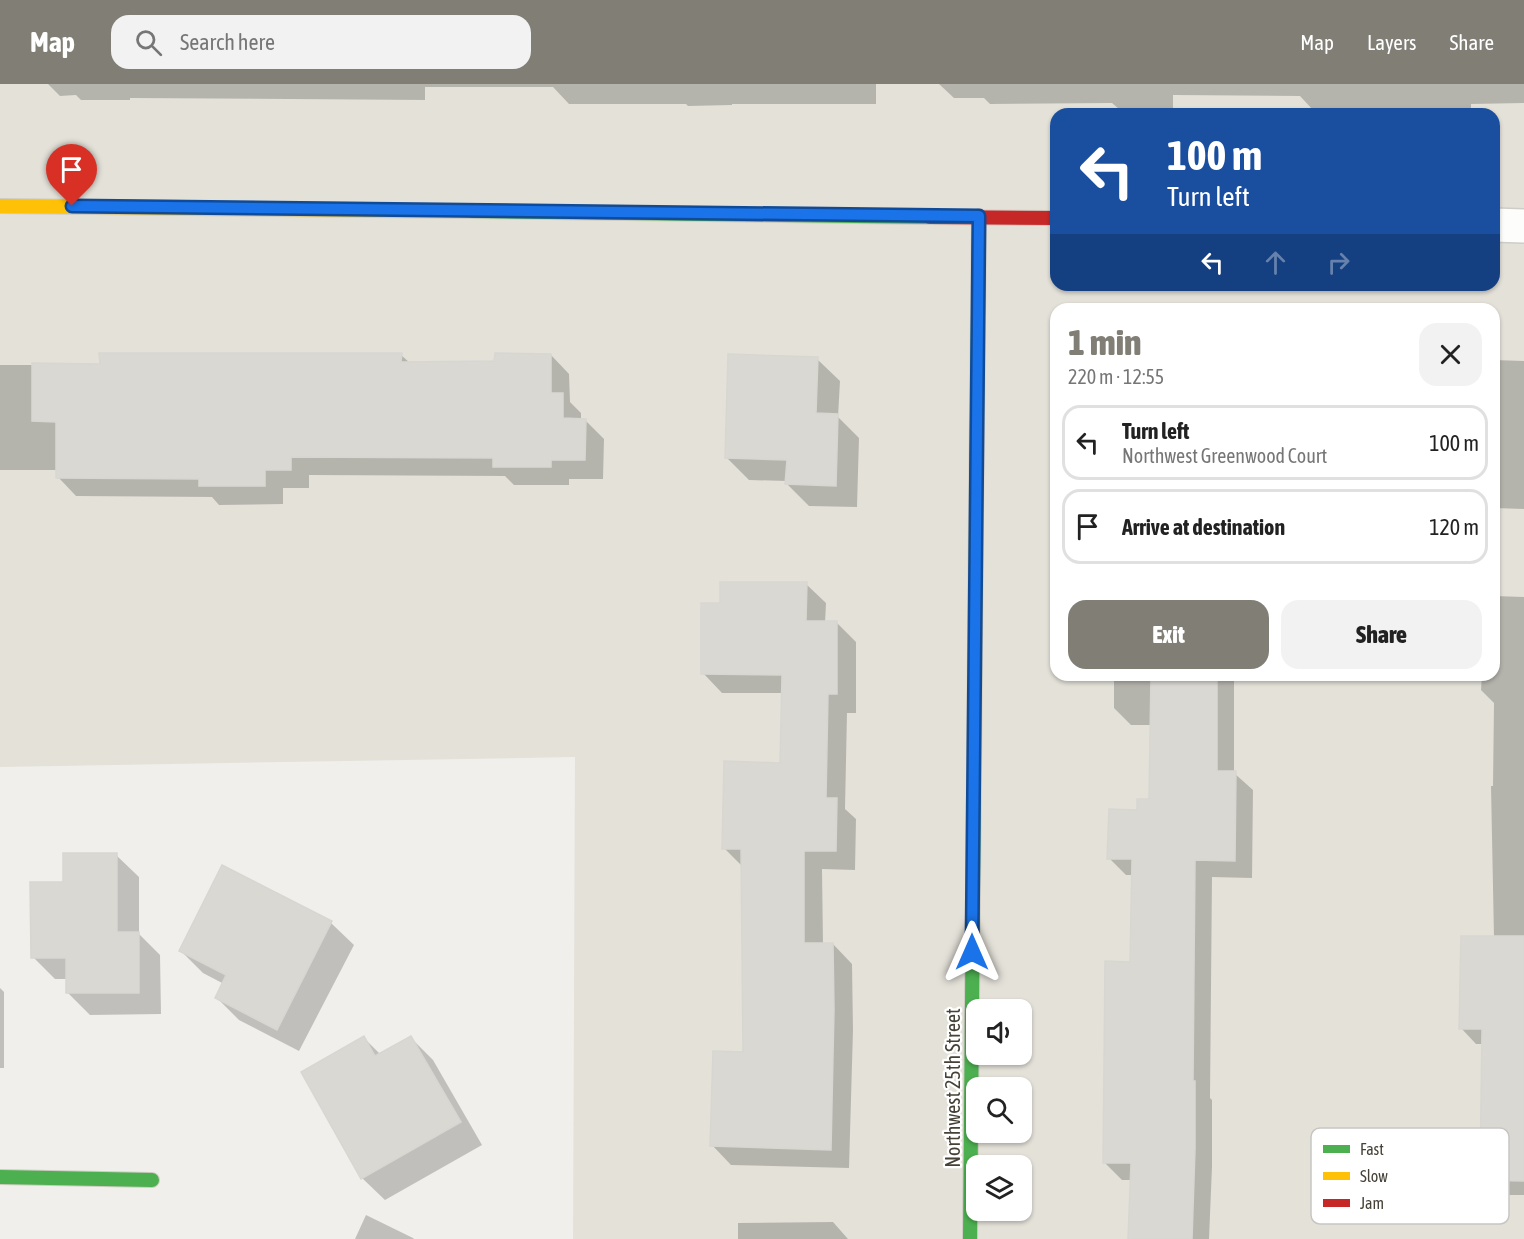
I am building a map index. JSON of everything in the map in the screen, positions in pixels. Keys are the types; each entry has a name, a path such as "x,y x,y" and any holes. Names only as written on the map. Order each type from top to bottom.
{"street":[{"path":"0,206 1050,218"},
{"name":"Northwest 25th Street","path":"970,1239 979,216"},
{"path":"1500,225 1524,226"},
{"path":"0,1177 152,1180"}],"shaded area":[{"path":"0,84 1524,84 1524,1239 573,1239 575,757 0,767"}],"building":[{"path":"99,353 402,353 401,362 494,361 495,353 551,354 551,393 563,393 563,418 586,419 585,460 551,460 551,467 493,467 493,458 291,457 291,470 265,470 265,486 199,486 199,479 56,478 56,422 32,421 32,363 100,364"},
{"path":"728,354 818,357 816,413 838,414 836,486 785,484 787,460 725,458"},
{"path":"720,582 807,582 806,621 837,621 837,694 828,694 826,798 837,798 836,851 804,851 804,943 833,943 831,1150 710,1146 713,1051 743,1052 741,849 722,849 724,761 780,763 782,675 701,674 701,603 720,603"},
{"path":"1151,681 1217,681 1217,771 1236,771 1235,861 1195,860 1193,1081 1195,1081 1195,1149 1192,1239 1128,1239 1131,1163 1103,1163 1105,961 1130,962 1132,859 1107,859 1109,809 1137,810 1137,799 1149,799"},
{"path":"63,853 117,853 117,932 139,932 139,993 66,993 66,958 31,958 30,882 63,882"},
{"path":"222,865 332,921 277,1030 215,998 226,975 179,951"},
{"path":"1461,936 1524,936 1524,1181 1509,1181 1509,1128 1481,1128 1482,1029 1459,1029"},
{"path":"364,1036 375,1056 411,1036 461,1122 361,1179 301,1072"}],"traffic: fast":[{"path":"468,211 930,217"},
{"path":"976,514 979,216"},
{"path":"970,1239 974,770"},
{"path":"0,1177 152,1180"}],"traffic: slow":[{"path":"0,206 468,211"},
{"path":"974,770 976,514"}],"traffic: jam":[{"path":"930,217 1050,218"}],"route":[{"path":"72,206 979,216 972,952"}]}
